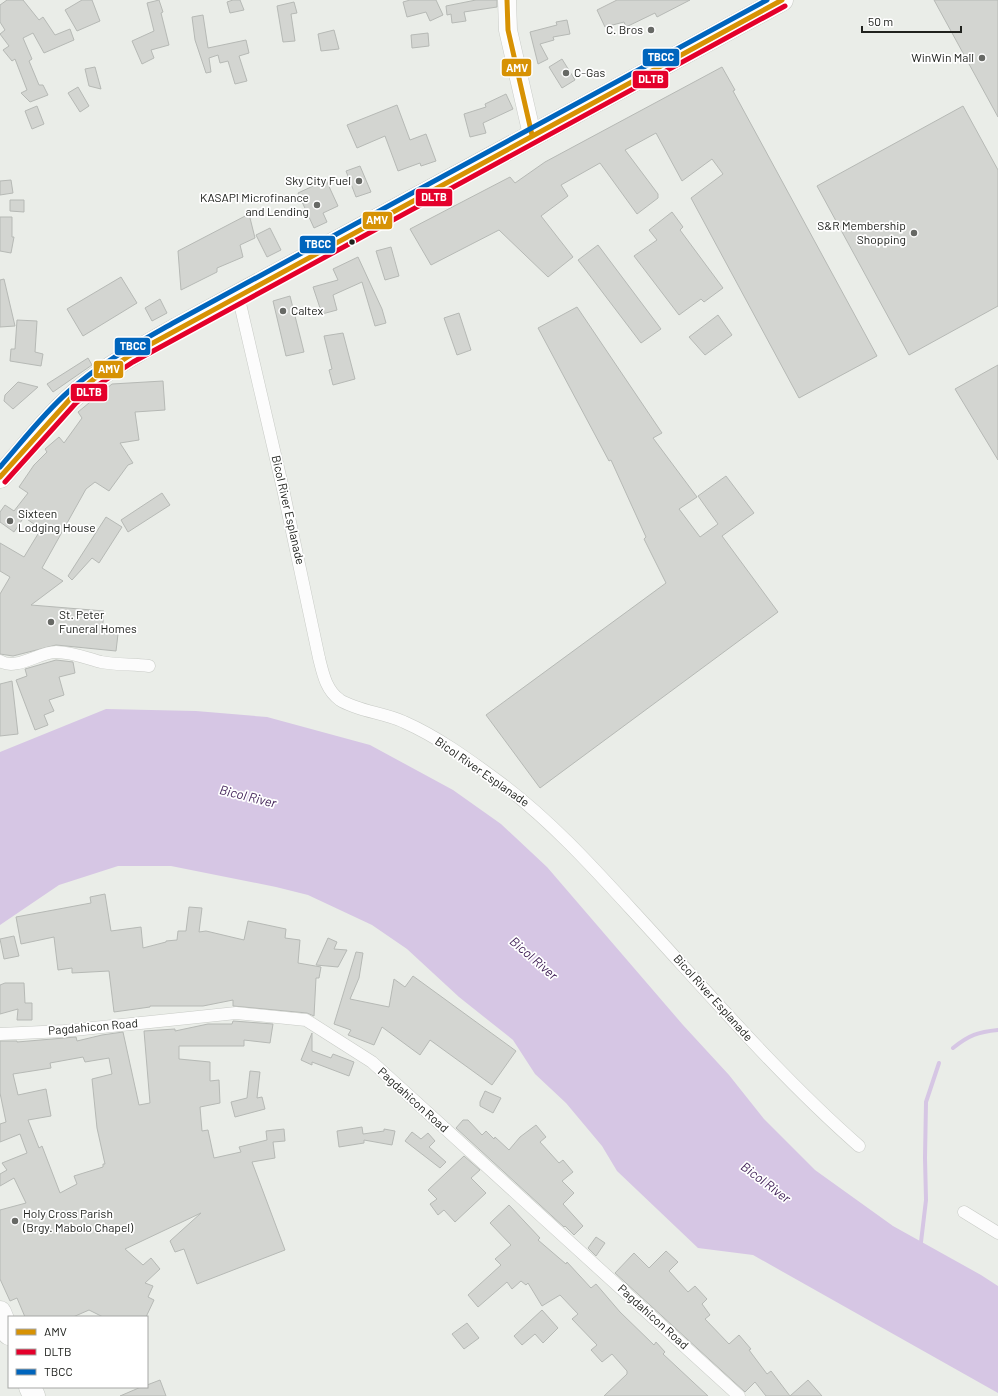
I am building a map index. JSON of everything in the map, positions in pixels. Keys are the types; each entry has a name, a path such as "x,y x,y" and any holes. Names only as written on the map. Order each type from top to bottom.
{"highway":[{"path":"0,492 5,471 38,431 83,388 111,367 238,295 782,0"},
{"path":"0,1312 8,1332"}],"main road":[{"path":"507,0 508,30 532,136"}],"street":[{"name":"Bicol River Esplanade","path":"238,295 283,489 318,658 324,680 331,692 341,701 389,716 426,732 463,755 534,809 600,876 782,1072 830,1120 859,1146"},
{"path":"0,661 4,664 16,663 55,652 77,654 102,662 149,666"},
{"name":"Pagdahicon Road","path":"0,1034 64,1031 236,1014 306,1020 372,1062 739,1396"},
{"path":"964,1212 998,1233"}],"water":[{"name":"Bicol River","path":"106,709 196,711 267,717 370,745 453,790 501,824 547,867 683,1025 729,1075 764,1119 815,1170 893,1226 998,1286 998,1393 753,1255 698,1248 617,1171 602,1146 566,1103 535,1074 513,1040 459,997 407,949 372,925 308,895 276,887 171,866 118,866 59,885 0,925 0,752"}],"building":[{"path":"7,0 23,0 39,20 43,17 55,35 70,29 74,40 44,53 33,33 23,38 32,59 29,61 39,85 43,85 48,95 30,102 21,93 27,90 15,59 12,61 3,50 9,46 0,34 5,30 0,22 0,5"},
{"path":"82,0 92,0 100,21 77,31 65,10"},
{"path":"159,0 163,12 161,13 169,45 151,50 154,58 142,64 132,41 154,31 147,3"},
{"path":"240,0 244,10 230,13 227,2"},
{"path":"410,0 436,0 443,15 430,21 426,12 407,17 403,2"},
{"path":"476,0 497,0 497,7 464,12 466,21 452,23 451,14 447,15 446,6"},
{"path":"617,0 690,0 657,17 655,13 626,27 624,22 605,27 597,10"},
{"name":"WinWin Mall","path":"934,0 998,0 998,117"},
{"path":"294,2 297,13 291,14 295,41 283,42 277,6"},
{"path":"203,15 208,48 246,40 249,53 239,56 247,81 235,84 228,61 220,63 218,55 209,58 211,72 206,73 195,40 192,17"},
{"path":"567,20 570,34 553,37 554,40 540,44 548,59 538,64 530,32 557,25 556,22"},
{"path":"334,30 339,49 321,51 318,34"},
{"path":"428,33 429,46 412,48 411,35"},
{"path":"562,59 575,80 562,88 549,67"},
{"path":"95,67 101,89 89,86 85,69"},
{"path":"722,67 735,90 733,91 877,356 799,398 691,198 723,174 712,159 682,181 656,133 625,150 658,194 658,198 637,214 600,163 561,185 568,196 541,216 573,257 548,277 499,230 431,265 410,229 510,177 515,183 545,162"},
{"path":"78,87 89,106 80,112 68,93"},
{"path":"506,94 513,109 483,123 486,133 470,137 464,114 486,107 485,104"},
{"path":"397,105 410,140 426,134 436,161 421,166 420,163 398,171 385,136 357,148 347,125"},
{"path":"37,106 44,124 32,129 25,111"},
{"path":"963,106 998,170 998,306 909,355 817,186"},
{"path":"360,166 371,192 356,197 346,171"},
{"path":"11,180 13,193 0,195 0,181"},
{"path":"326,180 338,206 323,213 327,222 314,228 298,193"},
{"path":"10,200 24,200 24,212 10,211"},
{"path":"672,212 683,227 680,230 723,288 704,302 701,299 679,315 634,256 657,240 649,230"},
{"path":"249,214 255,238 240,245 243,257 217,268 217,272 181,290 178,251"},
{"path":"0,217 12,217 12,237 14,237 11,253 0,251"},
{"path":"270,228 281,250 267,257 256,235"},
{"path":"598,245 661,329 641,343 578,260"},
{"path":"391,247 399,276 385,280 376,251"},
{"path":"358,257 382,309 386,323 375,326 362,282 333,295 337,310 322,314 313,287 338,280 333,269"},
{"path":"121,277 137,303 83,336 67,309"},
{"path":"4,279 15,326 0,327 0,280"},
{"path":"290,296 304,352 286,356 273,301"},
{"path":"160,299 167,313 152,321 145,308"},
{"path":"577,307 662,433 653,438 697,497 679,509 700,537 718,524 698,496 726,476 754,513 722,536 778,612 540,788 486,715 666,583 644,539 646,537 611,460 609,461 538,328"},
{"path":"459,313 471,350 457,355 444,318"},
{"path":"718,315 732,335 705,355 689,337"},
{"path":"17,320 37,321 35,352 43,354 41,366 10,361 11,349 15,349"},
{"path":"343,333 355,379 333,385 329,370 332,369 324,336"},
{"path":"88,358 92,365 53,392 47,384"},
{"path":"998,365 998,460 955,389"},
{"path":"163,381 165,410 135,412 139,440 120,443 133,463 128,465 109,491 95,482 86,489 42,568 63,581 31,605 104,611 102,633 118,634 116,651 56,645 13,656 0,654 0,594 10,577 0,571 0,543 24,557 41,529 24,517 14,532 0,522 0,512 5,505 14,511 28,493 19,487 34,465 47,452 45,449 59,437 64,443 82,418 78,412 112,384"},
{"path":"18,382 38,387 13,409 4,401 5,395"},
{"path":"162,493 170,505 128,532 121,520"},
{"path":"106,517 122,527 99,563 92,558 72,580 68,576"},
{"path":"56,660 73,662 75,673 59,677 64,695 49,700 54,711 44,715 48,725 35,730 16,680 27,676 25,669"},
{"path":"12,681 18,734 0,736 0,684"},
{"path":"105,894 111,931 141,927 143,948 166,941 177,940 178,931 186,931 189,907 202,908 199,932 206,931 244,940 248,921 286,929 285,938 300,940 298,963 321,967 319,978 316,978 314,1016 307,1013 233,1006 233,1000 203,1006 150,1006 114,1012 109,971 72,973 72,968 58,970 54,937 21,944 16,917 91,903 90,897"},
{"path":"14,936 19,956 4,959 0,939"},
{"path":"328,938 337,942 334,949 347,950 338,967 316,965"},
{"path":"356,952 363,953 359,978 350,999 389,1007 394,979 405,987 413,976 516,1051 492,1085 430,1040 420,1055 382,1027 374,1045 348,1035 351,1030 334,1024"},
{"path":"5,983 24,983 25,1003 32,1003 32,1020 17,1020 18,1009 0,1014 0,985"},
{"path":"233,1021 273,1024 270,1043 244,1040 244,1046 179,1046 179,1059 210,1062 210,1081 219,1080 220,1103 200,1107 202,1131 208,1130 214,1158 241,1152 239,1147 267,1140 266,1131 284,1129 285,1141 273,1142 275,1158 252,1162 285,1250 197,1284 184,1249 175,1252 170,1241 201,1213 125,1249 143,1265 151,1258 160,1269 145,1283 153,1286 148,1297 154,1300 146,1316 101,1316 89,1310 75,1316 25,1316 17,1298 10,1301 0,1279 0,1210 26,1203 14,1178 0,1186 0,1174 7,1170 2,1163 27,1153 20,1134 0,1142 0,1124 6,1122 0,1093 0,1041 17,1042 76,1037 77,1041 123,1032 139,1105 150,1103 144,1031 175,1029 175,1031 208,1024 232,1024","holes":["83,1057 85,1062 109,1058 112,1074 92,1079 97,1128 105,1164 103,1164 103,1167 74,1176 77,1184 60,1193 42,1146 39,1148 28,1120 51,1116 46,1089 18,1095 13,1074 51,1068 50,1063"]},
{"path":"312,1033 312,1051 331,1058 333,1054 354,1062 349,1076 312,1062 312,1065 301,1060"},
{"path":"250,1071 260,1072 257,1098 262,1097 265,1109 235,1117 231,1102 247,1098"},
{"path":"485,1091 501,1098 493,1113 480,1106 480,1102"},
{"path":"463,1120 468,1120 482,1135 486,1131 509,1150 520,1137 536,1125 546,1137 540,1142 559,1163 563,1160 573,1172 562,1181 574,1193 563,1204 583,1226 574,1235 565,1226 564,1227 456,1128"},
{"path":"362,1127 363,1134 384,1131 384,1129 395,1131 392,1145 364,1140 364,1143 339,1147 337,1131"},
{"path":"412,1132 421,1139 428,1133 435,1141 429,1147 446,1162 440,1168 405,1141"},
{"path":"464,1156 480,1170 471,1178 486,1193 455,1222 444,1210 438,1215 430,1204 437,1199 428,1190"},
{"path":"509,1205 540,1238 538,1240 566,1264 567,1262 591,1288 596,1284 620,1312 654,1345 656,1342 665,1352 663,1354 708,1396 604,1396 627,1374 627,1371 612,1354 602,1362 591,1350 597,1345 572,1319 578,1314 560,1295 542,1306 528,1283 526,1285 521,1281 512,1289 507,1282 478,1307 468,1295 501,1265 495,1259 511,1245 490,1223"},
{"path":"596,1237 605,1243 596,1256 588,1248"},
{"path":"666,1251 678,1262 669,1271 688,1292 695,1286 707,1299 702,1304 710,1315 705,1319 729,1344 739,1335 751,1349 749,1350 767,1374 771,1371 790,1396 766,1396 755,1382 745,1392 615,1273 634,1253 649,1268"},
{"path":"542,1310 558,1328 543,1343 535,1334 522,1345 514,1336"},
{"path":"467,1323 479,1338 464,1349 452,1334"},
{"path":"160,1380 166,1396 120,1396 139,1388 148,1388 148,1385"},
{"path":"808,1380 822,1396 790,1396"}],"waterway":[{"path":"953,1048 974,1035 998,1030"},
{"path":"918,1245 921,1242 926,1200 926,1102 939,1063"}],"transit line":[{"name":"AMV","path":"507,0 508,30 532,135"},
{"name":"TBCC","path":"0,467 41,419 59,401 80,382 120,354 175,322 767,0"},
{"name":"AMV","path":"0,477 71,398 94,379 129,356 782,0"},
{"name":"DLTB","path":"5,482 76,403 98,385 133,362 785,6"}],"place":[{"name":"C. Bros","path":"651,30"},
{"name":"WinWin Mall","path":"982,58"},
{"name":"C-Gas","path":"566,73"},
{"name":"Sky City Fuel","path":"359,181"},
{"name":"KASAPI Microfinance and Lending","path":"317,205"},
{"name":"S&R Membership Shopping","path":"914,233"},
{"name":"Caltex","path":"283,311"},
{"name":"Sixteen Lodging House","path":"10,521"},
{"name":"St. Peter Funeral Homes","path":"51,622"},
{"name":"Holy Cross Parish (Brgy. Mabolo Chapel)","path":"15,1221"}]}
